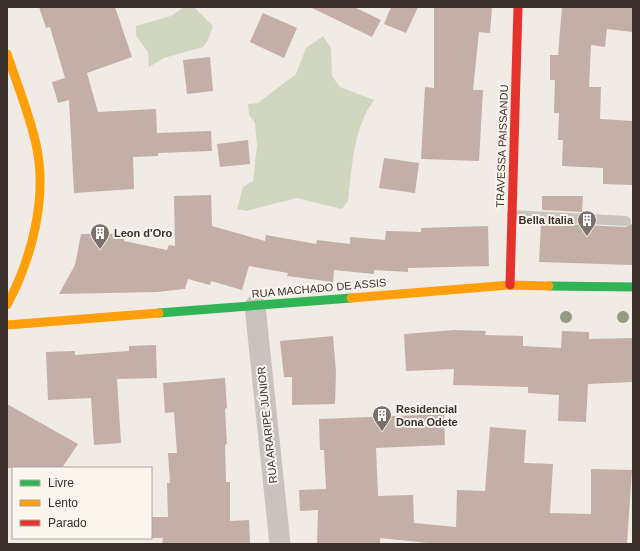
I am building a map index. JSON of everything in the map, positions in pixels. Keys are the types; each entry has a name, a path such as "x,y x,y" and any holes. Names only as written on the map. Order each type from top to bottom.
{"street":[{"name":"TRAVESSA PAISSANDU","path":"510,285 518,7"},
{"path":"7,54 36,145 40,183 36,215 27,262 7,305"},
{"name":"RUA MACHADO DE ASSIS","path":"7,326 510,285 633,287"},
{"name":"RUA ARARIPE JÚNIOR","path":"255,306 280,544"}],"lane":[{"path":"512,215 626,221"}],"green space":[{"path":"184,7 195,8 213,26 208,40 203,47 164,58 149,67 148,52 136,36 136,26 171,16"},
{"path":"323,36 331,48 332,76 340,87 374,100 367,111 358,136 352,162 348,201 342,209 297,198 246,211 237,209 243,187 253,181 257,145 255,123 249,115 248,104 258,103 296,74 306,48"}],"building":[{"path":"39,7 115,7 132,57 87,73 98,112 156,109 157,133 211,131 212,151 158,153 158,156 133,157 134,189 74,193 69,100 58,103 52,82 65,78 50,27 46,28"},
{"path":"310,7 354,7 381,20 372,37"},
{"path":"391,7 418,7 406,33 384,24"},
{"path":"434,7 492,7 490,33 479,32 473,90 483,90 479,161 421,159 425,87 434,88"},
{"path":"562,7 633,7 633,32 607,29 605,47 591,45 589,87 601,87 600,119 633,121 633,185 603,184 603,168 562,166 563,140 558,140 559,113 554,113 555,80 550,80 550,55 558,55"},
{"path":"263,13 297,28 284,58 250,42"},
{"path":"210,57 213,91 187,94 183,60"},
{"path":"248,140 250,164 220,167 217,144"},
{"path":"384,158 419,163 415,193 379,188"},
{"path":"211,195 212,226 265,241 266,235 316,244 317,240 350,244 350,237 385,240 386,231 421,232 421,228 488,226 489,266 408,268 408,272 374,270 374,274 334,270 333,282 287,276 288,273 249,266 242,290 211,281 210,285 188,279 185,289 157,292 59,294 75,265 81,234 124,234 124,241 167,250 169,245 175,246 174,196"},
{"path":"542,196 583,196 582,212 542,210"},
{"name":"Bella Italia","path":"541,223 626,227 633,223 633,265 539,262"},
{"path":"455,330 486,331 485,335 523,336 523,346 561,348 562,331 589,332 589,339 633,338 633,382 588,384 586,422 558,421 559,395 528,393 528,387 453,385 454,369 406,371 404,334"},
{"path":"333,336 336,372 335,404 292,405 292,377 284,377 280,341"},
{"path":"156,345 157,378 117,379 121,443 94,445 91,398 48,400 46,352 75,351 75,355 129,351 129,346"},
{"path":"225,378 227,408 225,409 227,444 225,445 226,482 230,482 230,521 249,520 250,544 162,544 163,538 152,538 152,517 168,517 167,483 170,483 168,453 177,453 174,412 165,413 163,383"},
{"path":"7,404 78,444 63,467 7,468"},
{"path":"444,414 445,445 376,448 378,496 413,495 414,523 456,527 457,490 485,491 490,427 526,430 524,463 553,464 550,513 591,514 591,469 632,470 627,544 437,544 380,538 380,544 317,544 318,510 300,511 299,490 326,489 324,450 320,450 319,419"}],"traffic: fast":[{"path":"549,286 633,287"},
{"path":"159,313 351,298"}],"traffic: slow":[{"path":"7,54 33,132 39,164 40,185 39,206 30,247 24,267 7,305"},
{"path":"351,298 510,285 549,286"},
{"path":"7,325 159,313"}],"traffic: jam":[{"path":"510,285 518,7"}],"place":[{"name":"Bella Italia","path":"587,237"},
{"name":"Leon d'Oro","path":"100,250"},
{"name":"Residencial Dona Odete","path":"382,432"}]}
